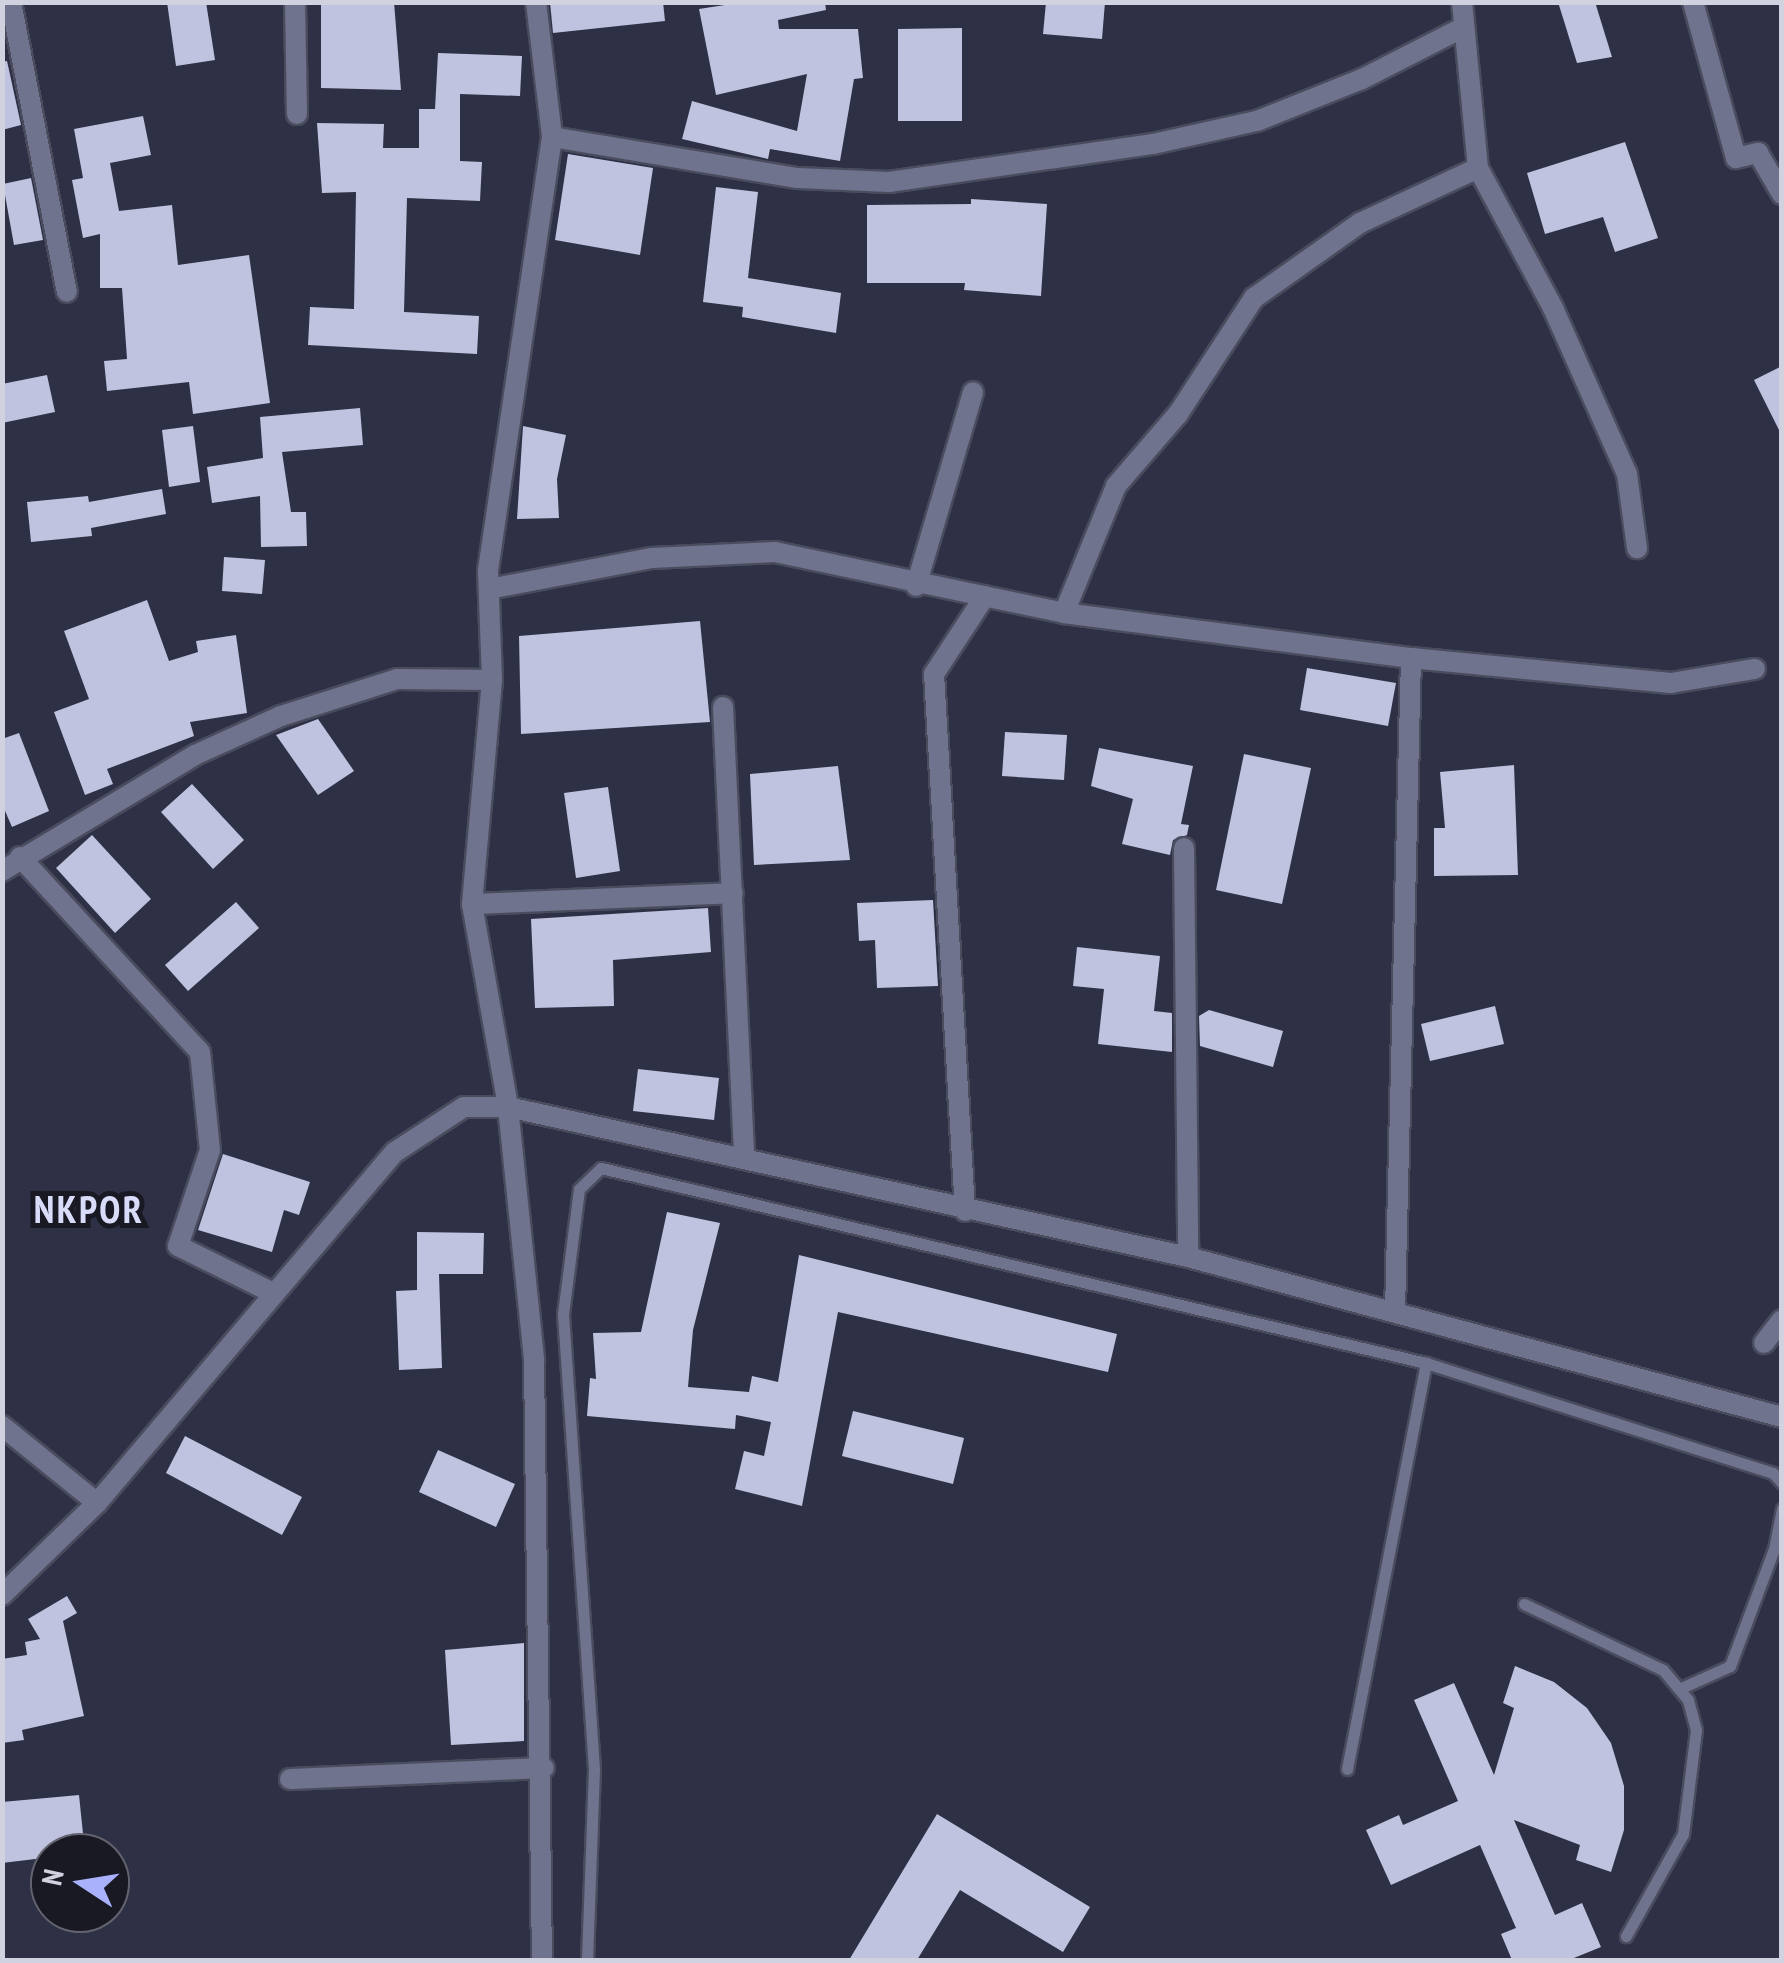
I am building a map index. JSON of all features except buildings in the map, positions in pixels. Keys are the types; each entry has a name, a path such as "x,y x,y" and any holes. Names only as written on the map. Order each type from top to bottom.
{"street":[{"path":"11,2 66,292"},
{"path":"295,2 297,114"},
{"path":"536,2 552,137 489,589 492,680 472,904 508,1106 534,1360 544,1768 542,1960"},
{"path":"1462,2 1478,168 1554,308 1626,474 1637,548"},
{"path":"1692,2 1736,158 1758,153 1782,194"},
{"path":"552,137 798,178 889,182 1153,144 1257,121 1362,79 1464,26"},
{"path":"1064,613 1116,486 1178,414 1254,298 1360,223 1478,168"},
{"path":"916,586 973,392"},
{"path":"489,589 652,558 775,552 916,586 1064,613 1410,658 1671,683 1755,669"},
{"path":"966,1211 934,674 984,596"},
{"path":"1395,1312 1410,658"},
{"path":"2,872 20,857 195,754 281,716 397,680 492,680"},
{"path":"723,707 744,1156"},
{"path":"1184,848 1188,1257"},
{"path":"20,857 200,1052 210,1150 178,1246 271,1292"},
{"path":"472,904 733,893"},
{"path":"2,1595 97,1503 271,1292 332,1231 396,1152 464,1108 508,1106 744,1156 966,1211 1188,1257 1782,1417"},
{"path":"1764,1342 1782,1320"},
{"path":"2,1426 97,1503"},
{"path":"290,1779 544,1768"}],"lane":[{"path":"587,1960 594,1769 563,1314 579,1189 586,1178 601,1168 1426,1363 1773,1473 1782,1483"},
{"path":"1347,1769 1426,1363"},
{"path":"1678,1689 1730,1666 1774,1549 1782,1509"},
{"path":"1524,1604 1664,1670 1678,1689 1696,1730 1683,1834 1626,1936"}],"district":[{"name":"NKPOR","path":"89,1209"}]}
